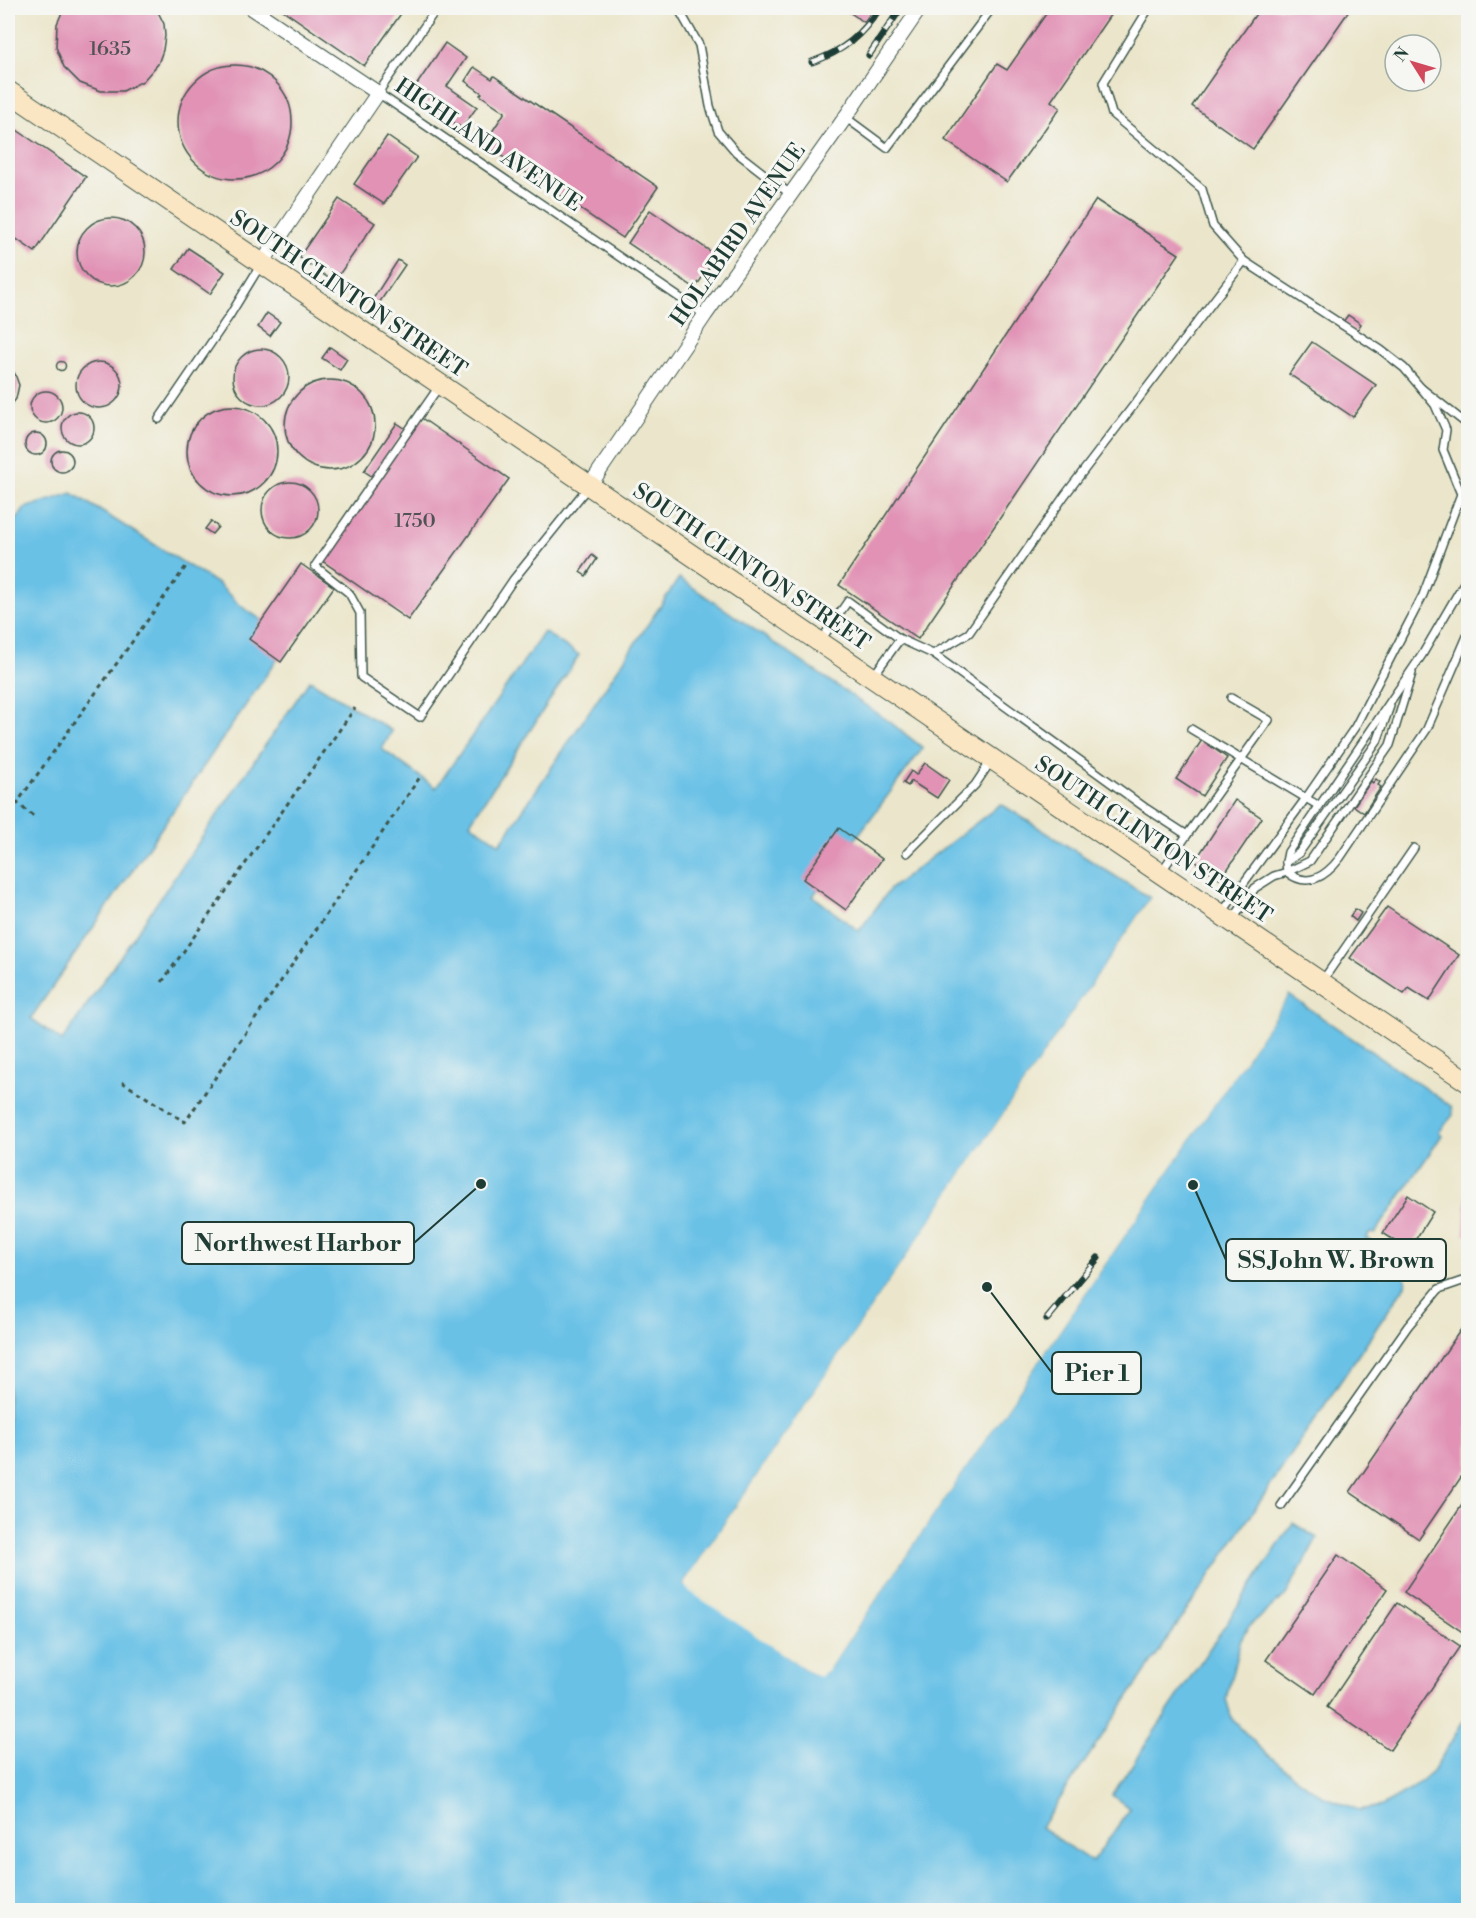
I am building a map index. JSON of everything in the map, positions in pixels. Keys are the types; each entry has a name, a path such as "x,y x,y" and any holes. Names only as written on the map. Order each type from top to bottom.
{"main road":[{"name":"SOUTH CLINTON STREET","path":"8,91 1468,1082"}],"street":[{"name":"HIGHLAND AVENUE","path":"250,8 378,93"},
{"name":"HOLABIRD AVENUE","path":"590,485 705,315 920,8"},
{"path":"261,263 378,93"}],"lane":[{"path":"378,93 437,8"},
{"path":"678,8 699,45 710,106 718,131 736,152 790,194"},
{"path":"845,117 887,148 992,8"},
{"path":"1149,8 1103,83 1112,114 1202,189 1213,226 1244,261 1381,350 1404,368 1435,405 1446,430 1443,450 1461,494 1423,596 1355,727 1226,917"},
{"name":"HIGHLAND AVENUE","path":"378,93 705,315"},
{"path":"933,654 969,633 1065,495 1244,261"},
{"path":"159,419 230,315 261,263"},
{"path":"441,384 315,566 349,592 360,613 361,677 420,717 513,580 590,485"},
{"path":"1421,388 1468,424"},
{"path":"1468,576 1414,666 1288,852 1287,872 1295,878 1306,880 1320,877 1329,872 1340,858 1427,729 1468,634"},
{"path":"820,642 848,601 900,639 933,654 1147,809 1187,835"},
{"path":"873,678 900,639"},
{"path":"1226,917 1255,888 1274,876 1310,861 1390,745 1414,666"},
{"path":"1286,862 1299,853 1377,742 1394,696"},
{"path":"1161,873 1269,720 1231,698"},
{"path":"1191,729 1319,806"},
{"path":"907,853 975,785 993,759"},
{"path":"1321,982 1414,848"},
{"path":"1281,1506 1408,1326 1439,1289 1468,1279"}],"path":[{"path":"33,816 17,804 187,565"},
{"path":"162,982 355,708"},
{"path":"122,1082 185,1122 420,777"}],"water":[{"path":"72,493 218,584 242,607 262,620 256,641 278,658 31,1018 62,1041 310,680 392,731 382,749 436,788 544,632 579,655 470,823 500,844 679,578 890,722 923,748 813,896 859,931 890,889 1001,804 1150,898 686,1580 684,1585 814,1675 823,1674 828,1670 1289,995 1452,1107 1453,1115 1439,1132 1442,1135 1375,1234 1370,1233 1366,1238 1401,1263 1406,1284 1041,1827 1092,1862 1130,1809 1112,1795 1293,1523 1317,1538 1286,1595 1248,1627 1240,1642 1226,1699 1232,1719 1258,1746 1291,1774 1322,1796 1359,1810 1382,1806 1412,1789 1433,1771 1468,1714 1468,1910 8,1910 8,532 25,508"}],"pier":[{"path":"1150,898 1152,900 689,1581 687,1585 691,1589 815,1672 821,1672 1287,994 1289,995 828,1670 820,1677 814,1675 689,1591 684,1585 686,1580"}],"building":[{"path":"64,8 156,8 164,24 165,36 158,64 143,81 123,91 101,91 80,83 64,67 56,47 57,24"},
{"path":"280,8 405,8 364,66"},
{"path":"843,8 874,8 864,22"},
{"path":"1050,8 1115,8 1051,101 1060,108 1007,182 945,140 997,64 1007,70"},
{"path":"1260,8 1351,8 1253,149 1192,106"},
{"path":"445,43 466,58 447,86 477,107 462,128 411,93"},
{"path":"235,65 257,70 275,82 287,100 292,122 287,144 275,162 257,174 235,179 213,174 195,162 183,144 178,122 183,100 195,82 213,70"},
{"path":"474,67 492,79 494,76 658,187 623,238 484,144 505,112 480,95 482,93 465,81"},
{"path":"8,124 86,177 35,252 8,233"},
{"path":"387,136 417,157 384,204 354,184"},
{"path":"339,199 375,223 334,282 299,257"},
{"path":"1096,200 1179,254 918,639 839,585"},
{"path":"650,210 717,256 695,288 628,243"},
{"path":"111,218 124,221 135,228 142,239 145,252 142,265 135,276 124,283 111,286 98,283 87,276 80,265 77,252 80,239 87,228 98,221"},
{"path":"188,248 225,272 210,294 174,269"},
{"path":"398,260 405,265 377,306 371,302"},
{"path":"267,313 280,322 270,336 258,327"},
{"path":"1348,315 1361,324 1356,332 1342,323"},
{"path":"1312,342 1376,385 1353,417 1289,374"},
{"path":"330,347 347,359 340,370 322,358"},
{"path":"261,349 272,351 281,357 287,366 289,377 287,388 281,397 272,403 261,405 250,403 241,397 235,388 233,377 235,366 241,357 250,351"},
{"path":"61,362 65,366 61,370 57,366"},
{"path":"99,362 115,369 122,385 115,401 99,408 83,401 76,385 83,369"},
{"path":"8,364 19,385 16,399 8,409"},
{"path":"330,380 347,383 362,393 372,408 375,425 372,442 362,457 347,467 330,470 313,467 298,457 288,442 285,425 288,408 298,393 313,383"},
{"path":"46,391 58,395 62,407 58,419 46,423 34,419 30,407 34,395"},
{"path":"232,406 249,409 264,419 274,434 277,451 274,468 264,483 249,493 232,496 215,493 200,483 190,468 187,451 190,434 200,419 215,409"},
{"path":"78,412 89,417 94,428 89,439 78,444 67,439 62,428 67,417"},
{"path":"420,417 509,479 408,620 321,560"},
{"path":"397,423 406,429 373,477 364,471"},
{"path":"36,433 44,436 47,444 44,452 36,455 28,452 25,444 28,436"},
{"path":"62,450 70,453 73,461 70,469 62,472 54,469 51,461 54,453"},
{"path":"290,482 301,484 310,490 316,499 318,510 316,521 310,530 301,536 290,538 279,536 270,530 264,521 262,510 264,499 270,490 279,484"},
{"path":"211,521 218,527 212,534 205,529"},
{"path":"592,555 597,559 586,576 580,572"},
{"path":"301,564 334,587 281,662 249,639"},
{"path":"1202,740 1227,758 1202,796 1176,779"},
{"path":"925,763 949,780 937,798 911,781 908,786 903,783 911,771 916,775"},
{"path":"1376,779 1380,782 1378,785 1381,787 1364,813 1354,806 1371,781 1373,783"},
{"path":"1235,800 1262,818 1221,879 1195,861"},
{"path":"839,828 882,859 846,910 803,879"},
{"path":"1387,907 1459,955 1429,1001 1409,988 1404,994 1350,958"},
{"path":"1355,909 1361,913 1356,921 1350,916"},
{"path":"1468,1179 1468,1235 1464,1234"},
{"path":"1408,1195 1433,1212 1409,1250 1383,1233"},
{"path":"1468,1319 1468,1467 1419,1539 1350,1492"},
{"path":"1468,1496 1468,1634 1467,1635 1404,1592"},
{"path":"1338,1555 1387,1589 1315,1694 1266,1660"},
{"path":"1397,1603 1460,1646 1390,1750 1327,1707"}],"railway":[{"path":"812,62 834,53 851,41 880,8"},
{"path":"869,55 901,8"},
{"path":"1047,1319 1098,1258"}],"place":[{"name":"Northwest Harbor","path":"481,1184"},
{"name":"SS John W. Brown","path":"1193,1185"},
{"name":"Pier 1","path":"987,1287"}]}
